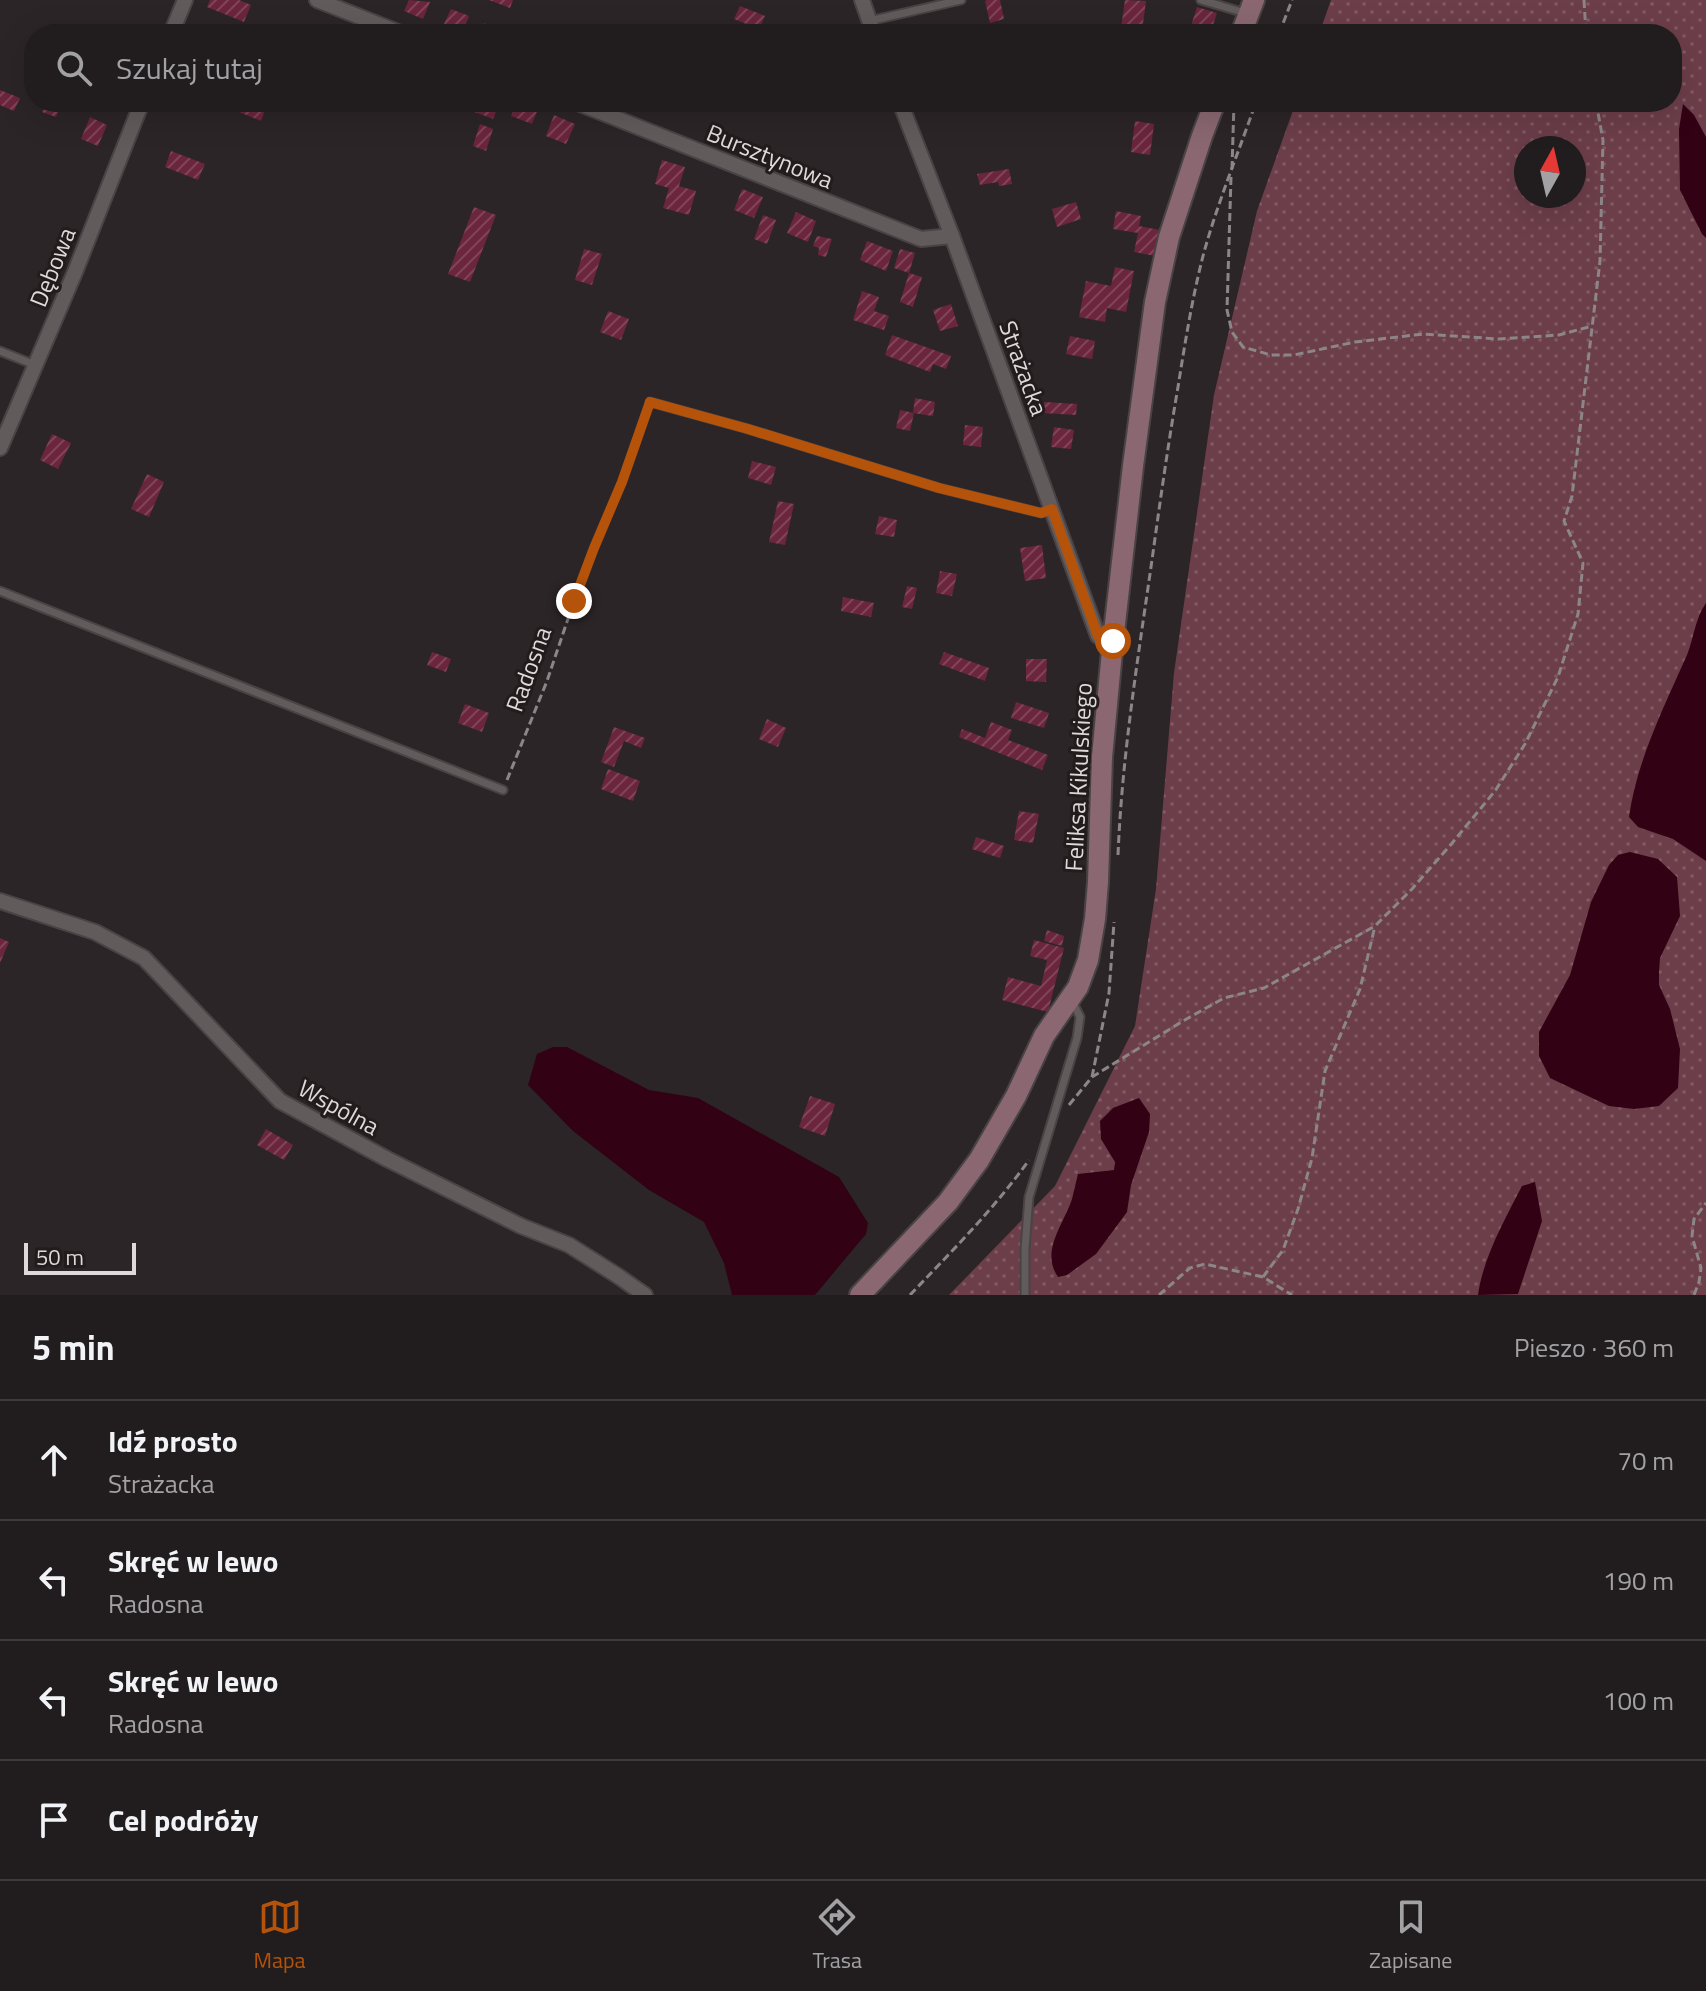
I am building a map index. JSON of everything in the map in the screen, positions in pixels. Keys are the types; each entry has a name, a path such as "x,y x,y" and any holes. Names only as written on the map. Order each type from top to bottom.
{"main road":[{"name":"Feliksa Kikulskiego","path":"860,1295 948,1202 979,1160 1016,1096 1044,1036 1078,987 1088,960 1095,919 1102,757 1113,641 1155,302 1169,237 1211,112"}],"street":[{"path":"175,24 185,0"},
{"path":"317,0 378,24"},
{"path":"862,0 871,24"},
{"name":"Dębowa","path":"0,448 75,272 138,112"},
{"name":"Bursztynowa","path":"600,112 921,239 952,236"},
{"name":"Strażacka","path":"904,112 1098,636 1113,641"},
{"name":"Wspólna","path":"0,901 95,932 144,958 280,1101 507,1219 569,1245 645,1295"}],"lane":[{"path":"885,24 961,0"},
{"path":"1201,0 1251,7"},
{"path":"0,351 35,365"},
{"path":"650,402 939,488 1041,513 1052,509"},
{"path":"0,591 503,790"},
{"path":"1025,1295 1029,1197 1077,1038 1080,1017 1071,999"}],"path":[{"path":"1283,24 1292,0"},
{"path":"1584,0 1585,24"},
{"path":"1234,112 1227,310 1232,332 1243,347 1271,355 1294,355 1355,342 1423,334 1499,339 1559,335 1592,326"},
{"path":"1118,860 1120,797 1162,483 1185,346 1216,209 1232,174 1253,112"},
{"path":"910,1295 1004,1192 1092,1077 1224,998 1264,988 1375,926 1412,889 1495,791 1525,744 1558,677 1578,614 1583,563 1564,521 1572,496 1600,261 1603,140 1598,112"},
{"name":"Radosna","path":"503,790 547,681 650,402"},
{"path":"1092,1077 1109,993 1114,917"},
{"path":"1263,1277 1283,1250 1298,1209 1312,1158 1325,1071 1360,989 1375,926"},
{"path":"1694,1295 1701,1268 1692,1236 1694,1219 1706,1203"},
{"path":"1159,1295 1190,1268 1205,1264 1263,1277 1292,1295"}],"shaded area":[{"path":"1331,0 1706,0 1706,1295 949,1295 1055,1186 1135,1026 1156,889 1174,673 1214,395 1257,211 1292,112 1682,112 1682,24 1323,24"},
{"path":"1683,104 1694,115 1706,137 1706,238 1680,190 1679,129"},
{"path":"1706,603 1706,861 1673,839 1638,827 1629,817 1645,754"},
{"path":"1630,852 1658,859 1677,877 1680,916 1660,958 1659,972 1659,985 1670,1009 1680,1049 1678,1088 1659,1106 1634,1109 1609,1106 1550,1078 1539,1056 1539,1032 1570,975 1591,902 1609,865 1618,855"},
{"path":"553,1047 567,1047 649,1090 698,1098 839,1177 868,1223 866,1234 815,1295 732,1295 724,1263 704,1222 649,1190 573,1131 528,1085 537,1054"},
{"path":"1139,1098 1150,1114 1149,1132 1131,1185 1127,1212 1096,1254 1067,1275 1058,1277 1051,1257 1052,1247 1072,1199 1078,1174 1114,1170 1115,1162 1101,1139 1100,1121 1113,1108"},
{"path":"1535,1182 1542,1221 1518,1294 1478,1295 1490,1253 1522,1186"}],"building":[{"path":"210,0 239,0 251,5 244,22 207,7"},
{"path":"409,0 430,2 423,19 404,11"},
{"path":"489,0 513,0 510,8"},
{"path":"987,0 1000,0 1004,19 990,23"},
{"path":"1125,0 1146,1 1143,24 1122,24"},
{"path":"740,6 765,16 761,24 746,24 734,19"},
{"path":"1197,7 1217,13 1213,24 1192,24"},
{"path":"451,9 469,16 466,24 444,24"},
{"path":"0,90 20,98 14,111 0,105"},
{"path":"239,112 264,112 261,121"},
{"path":"475,112 496,112 493,119"},
{"path":"513,112 537,112 532,124 511,116"},
{"path":"554,115 575,124 566,144 546,136"},
{"path":"90,117 107,125 98,146 81,139"},
{"path":"1135,121 1154,124 1150,155 1131,152"},
{"path":"480,124 493,129 486,151 473,146"},
{"path":"171,151 205,164 198,180 165,167"},
{"path":"662,160 685,167 679,186 696,191 689,215 663,208 669,188 655,184"},
{"path":"1009,169 1012,184 999,186 998,182 980,185 977,174"},
{"path":"742,189 763,197 754,218 734,210"},
{"path":"1076,202 1081,219 1057,227 1052,209"},
{"path":"474,207 496,215 470,282 448,274"},
{"path":"1116,211 1141,216 1139,226 1160,230 1155,256 1134,252 1138,233 1113,229"},
{"path":"796,212 816,221 808,242 787,233"},
{"path":"763,215 776,220 767,244 754,239"},
{"path":"817,236 832,239 826,257 818,255 819,248 813,246"},
{"path":"867,241 893,251 886,271 860,260"},
{"path":"584,249 602,254 592,285 575,280"},
{"path":"900,249 915,253 909,273 894,268"},
{"path":"1115,267 1134,271 1126,312 1107,308 1105,322 1079,317 1086,281 1111,286"},
{"path":"909,273 922,277 913,307 900,302"},
{"path":"862,291 879,297 874,311 889,316 884,330 853,320"},
{"path":"951,304 958,326 940,331 933,310"},
{"path":"608,311 629,319 621,340 600,332"},
{"path":"892,335 951,356 946,369 933,364 930,372 885,355"},
{"path":"1070,336 1095,341 1092,359 1066,354"},
{"path":"915,398 935,402 933,416 913,413"},
{"path":"1044,402 1077,404 1076,415 1043,413"},
{"path":"900,410 914,413 910,431 896,428"},
{"path":"965,425 983,427 981,447 963,445"},
{"path":"1054,427 1074,430 1071,449 1051,447"},
{"path":"52,434 71,443 58,469 40,460"},
{"path":"752,461 776,467 771,485 748,478"},
{"path":"147,474 164,482 149,517 131,509"},
{"path":"778,501 794,504 785,545 769,542"},
{"path":"879,516 897,520 894,537 875,534"},
{"path":"1042,545 1046,578 1025,581 1020,548"},
{"path":"940,571 957,574 952,596 936,593"},
{"path":"907,586 917,588 912,609 902,607"},
{"path":"843,597 874,603 871,617 841,611"},
{"path":"432,652 451,659 446,672 427,665"},
{"path":"944,652 989,668 985,681 939,664"},
{"path":"1026,659 1047,659 1046,682 1026,681"},
{"path":"1016,702 1049,713 1044,728 1011,718"},
{"path":"465,704 489,713 482,732 458,723"},
{"path":"767,719 786,728 778,747 759,739"},
{"path":"991,722 1012,730 1008,740 1048,755 1042,770 959,737 962,729 985,738"},
{"path":"614,727 645,738 641,748 624,741 614,767 601,762"},
{"path":"608,769 640,781 633,801 601,789"},
{"path":"1019,811 1039,814 1033,843 1014,840"},
{"path":"976,837 1004,846 1000,858 972,849"},
{"path":"1047,930 1064,936 1062,946 1044,941"},
{"path":"0,938 9,942 0,963"},
{"path":"1034,940 1064,948 1048,1012 1002,1000 1008,977 1041,986 1047,960 1030,956"},
{"path":"810,1096 835,1104 825,1136 799,1127"},
{"path":"266,1129 293,1145 284,1160 257,1145"}],"route":[{"path":"574,601 650,402 939,488 1041,513 1052,509 1098,636 1113,641"}]}
